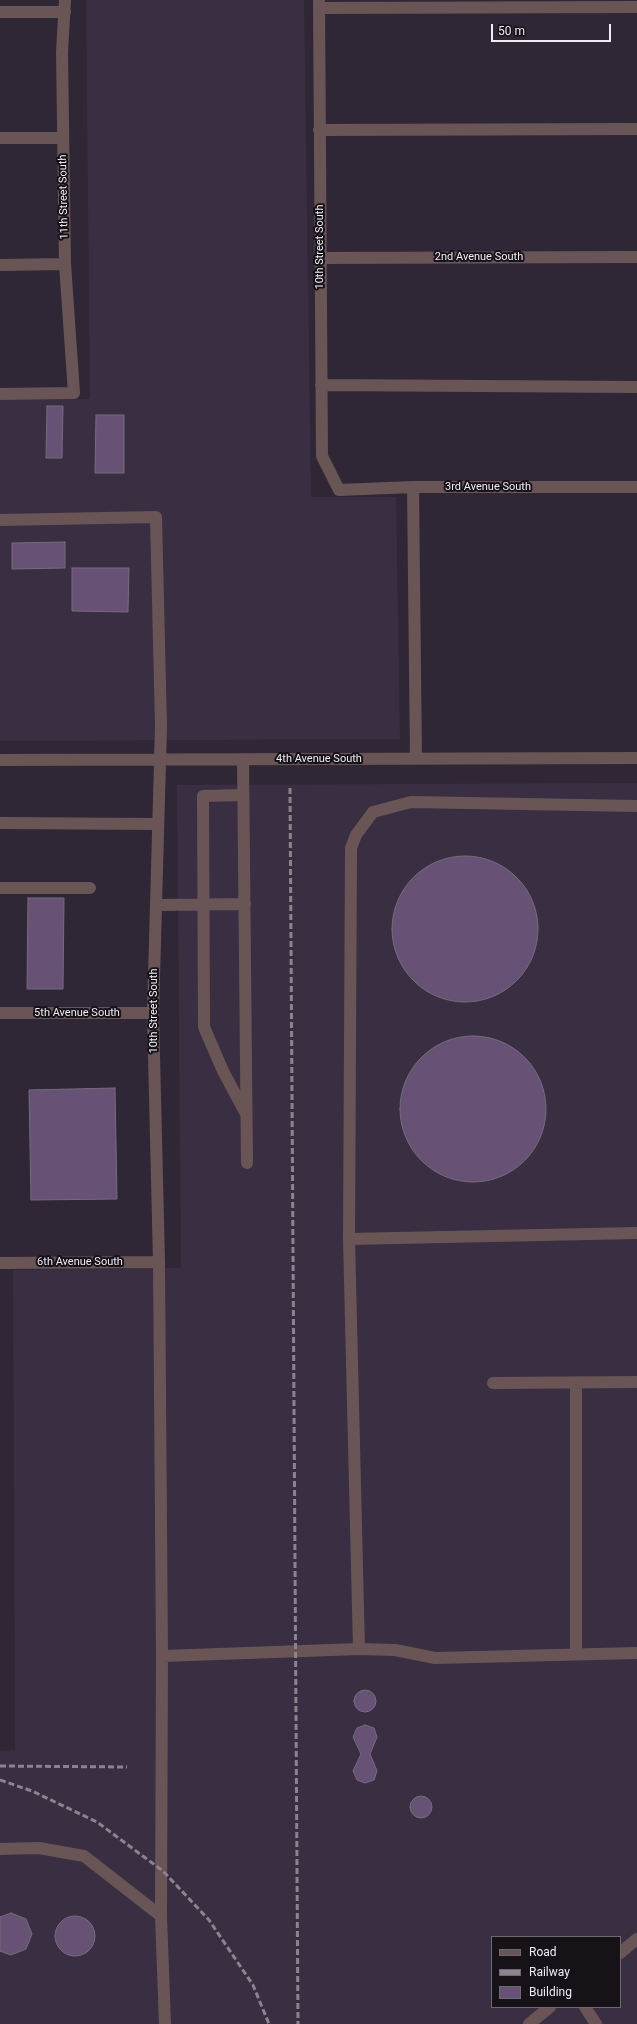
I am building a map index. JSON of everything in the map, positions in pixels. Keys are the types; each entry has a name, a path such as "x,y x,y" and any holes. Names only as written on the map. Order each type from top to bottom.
{"street":[{"path":"319,4 637,7"},
{"name":"10th Street South","path":"319,4 322,456 339,490"},
{"path":"0,12 65,6"},
{"name":"11th Street South","path":"0,394 74,393 65,264 62,52 65,6"},
{"path":"319,130 637,129"},
{"path":"0,138 63,138"},
{"name":"2nd Avenue South","path":"320,258 637,256"},
{"path":"0,265 65,264"},
{"path":"321,385 637,386"},
{"path":"413,487 416,758"},
{"name":"3rd Avenue South","path":"339,490 413,487 637,487"},
{"name":"10th Street South","path":"0,520 156,517 162,726 159,759 153,1013 159,1262 162,1916 165,2024"},
{"name":"4th Avenue South","path":"0,760 637,758"},
{"path":"243,759 247,1162"},
{"path":"243,795 203,796 204,1027 223,1071 247,1116"},
{"path":"359,1649 349,1239 351,848 356,835 374,812 411,802 637,806"},
{"path":"0,823 158,824"},
{"path":"0,888 90,888"},
{"path":"156,905 245,904"},
{"name":"5th Avenue South","path":"0,1013 153,1013"},
{"path":"349,1239 637,1233"},
{"name":"6th Avenue South","path":"0,1263 159,1262"},
{"path":"493,1383 637,1382"},
{"path":"576,1383 576,1654"},
{"path":"162,1656 359,1649 395,1650 435,1658 637,1653"},
{"path":"0,1849 39,1848 84,1856 162,1916"},
{"path":"621,1952 637,1940"},
{"path":"529,2024 549,2008"},
{"path":"586,2008 596,2024"}],"shaded area":[{"path":"86,0 304,0 311,497 396,497 400,739 0,741 0,400 90,399"},
{"path":"637,783 637,2024 0,2024 0,1751 15,1750 13,1270 181,1268 177,785"}],"building":[{"path":"47,406 63,406 62,458 46,458"},
{"path":"96,415 124,415 124,473 95,473"},
{"path":"65,542 65,568 12,569 12,543"},
{"path":"72,568 129,568 128,612 72,611"},
{"path":"458,856 472,856 493,861 506,868 517,877 526,888 533,901 537,915 537,943 533,957 526,970 517,981 506,990 493,997 472,1002 458,1002 431,994 419,986 408,975 397,957 392,936 392,922 400,895 408,883 419,872 437,861"},
{"path":"28,898 64,898 63,989 27,989"},
{"path":"466,1036 480,1036 501,1041 514,1048 525,1057 534,1068 541,1081 545,1095 545,1123 541,1137 534,1150 525,1161 514,1170 501,1177 480,1182 466,1182 439,1174 427,1166 416,1155 405,1137 400,1116 400,1102 408,1075 416,1063 427,1052 445,1041"},
{"path":"115,1088 117,1199 31,1200 29,1090"},
{"path":"361,1690 369,1690 376,1697 376,1705 369,1712 361,1712 354,1705 354,1697"},
{"path":"365,1725 374,1728 377,1737 370,1754 377,1771 374,1780 365,1783 357,1780 353,1771 361,1754 353,1737 357,1728"},
{"path":"417,1796 425,1796 432,1803 432,1811 425,1818 417,1818 410,1811 410,1803"},
{"path":"11,1913 26,1919 32,1934 26,1949 11,1955 0,1951 0,1917"},
{"path":"79,1916 86,1919 92,1925 95,1936 94,1944 86,1953 79,1956 71,1956 64,1953 56,1944 55,1932 58,1925 67,1917"}],"railway":[{"path":"290,788 298,2024"},
{"path":"0,1766 127,1767"},
{"path":"0,1780 32,1791 97,1822 163,1871 209,1920 253,1985 269,2024"}]}
